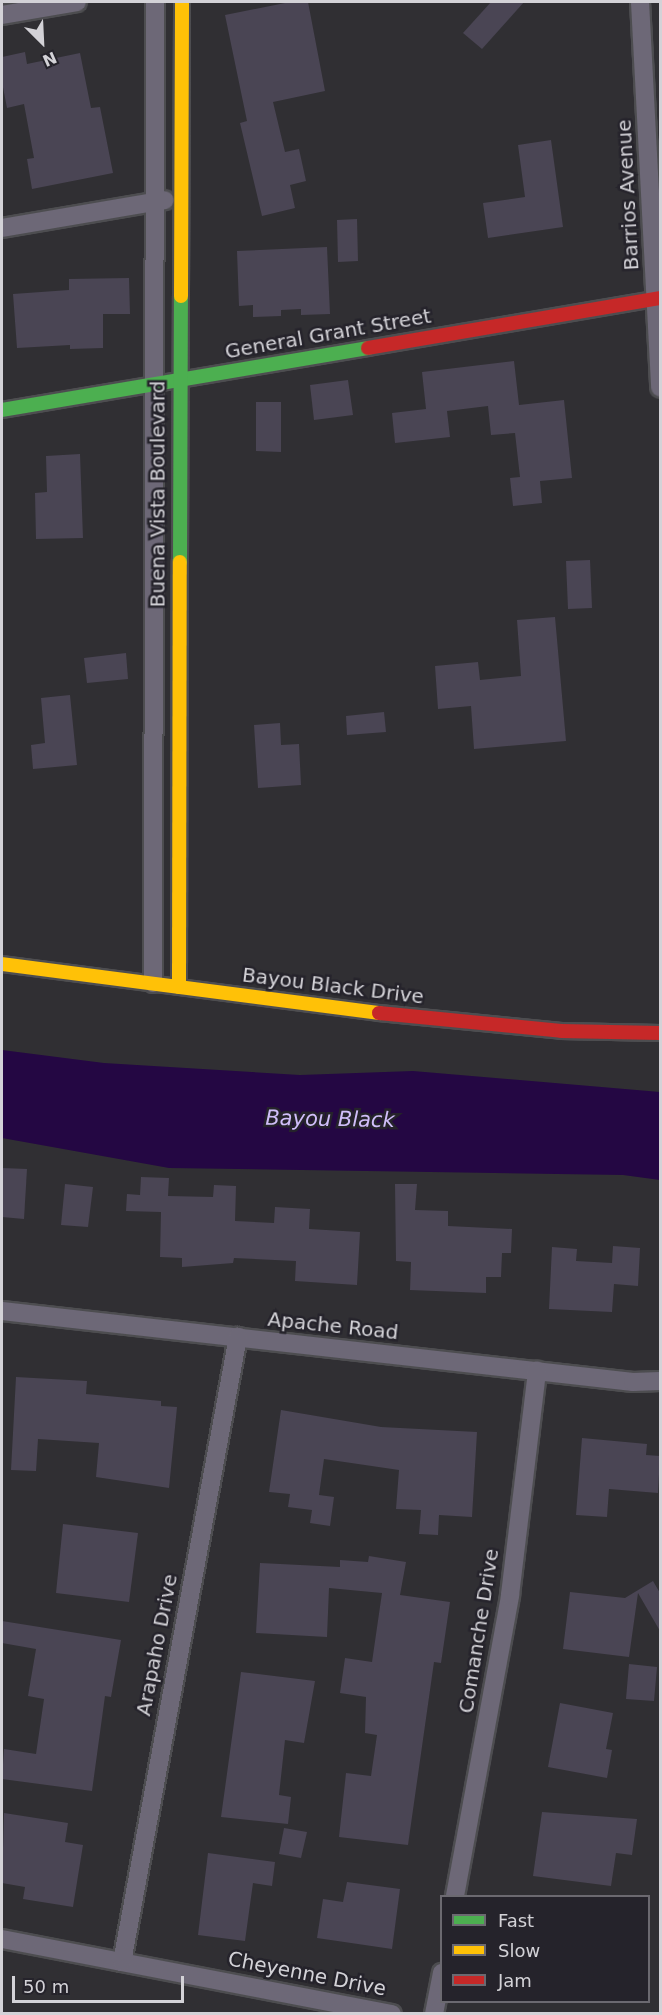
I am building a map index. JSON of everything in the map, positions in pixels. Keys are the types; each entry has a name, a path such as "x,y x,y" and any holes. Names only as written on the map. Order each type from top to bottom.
{"street":[{"path":"2,15 77,2"},
{"name":"Buena Vista Boulevard","path":"153,983 155,2"},
{"name":"Buena Vista Boulevard","path":"179,987 182,2"},
{"name":"Barrios Avenue","path":"640,2 658,298 660,387"},
{"path":"2,228 182,197"},
{"name":"General Grant Street","path":"2,410 658,298"},
{"name":"Bayou Black Drive","path":"2,964 388,1014 561,1030 660,1033"},
{"name":"Apache Road","path":"2,1311 537,1371 660,1382"},
{"name":"Arapaho Drive","path":"122,1962 238,1337"},
{"name":"Comanche Drive","path":"455,1895 510,1595 537,1371"},
{"name":"Cheyenne Drive","path":"2,1939 392,2013"},
{"path":"434,2013 440,1979"}],"water":[{"name":"Bayou Black","path":"2,1050 104,1063 300,1075 413,1071 660,1092 660,1180 623,1175 169,1168 2,1138"}],"building":[{"path":"290,2 308,2 325,91 273,102 285,152 299,149 306,181 290,185 295,208 262,216 240,123 247,121 225,15"},
{"path":"491,2 524,2 482,49 463,33"},
{"path":"25,52 27,64 80,53 91,108 100,107 113,173 32,189 27,159 34,158 24,104 7,108 2,82 2,57"},
{"path":"551,140 563,227 488,238 483,203 525,197 518,145"},
{"path":"357,219 358,261 338,262 337,220"},
{"path":"327,247 330,314 301,315 301,309 281,310 281,316 253,317 253,305 239,306 237,251"},
{"path":"129,278 130,314 103,314 103,348 70,349 70,345 17,348 13,294 69,290 69,279"},
{"path":"514,361 519,405 564,400 572,478 540,481 542,503 513,506 510,478 520,477 515,433 491,435 488,406 447,411 450,437 395,443 392,413 426,409 422,372"},
{"path":"348,380 353,415 314,420 310,385"},
{"path":"256,402 281,402 281,452 256,451"},
{"path":"80,454 83,538 36,539 35,493 47,492 46,456"},
{"path":"590,560 592,608 568,609 566,561"},
{"path":"555,617 566,741 474,749 471,706 438,709 435,666 478,662 480,680 521,676 517,620"},
{"path":"126,653 128,679 87,683 84,658"},
{"path":"70,695 77,765 33,769 31,745 45,743 41,698"},
{"path":"384,712 386,732 347,735 346,716"},
{"path":"280,723 281,745 299,744 301,785 258,788 254,725"},
{"path":"2,1168 27,1169 24,1219 2,1217"},
{"path":"141,1177 169,1178 168,1196 213,1197 214,1185 236,1186 235,1221 274,1223 275,1207 310,1209 309,1229 360,1232 357,1285 295,1281 296,1261 234,1258 233,1263 182,1267 182,1258 160,1257 161,1212 126,1211 127,1194 140,1195"},
{"path":"65,1184 93,1187 88,1227 61,1225"},
{"path":"395,1184 417,1184 415,1210 448,1211 448,1226 512,1229 511,1253 502,1253 501,1277 486,1277 486,1293 410,1290 411,1262 396,1261"},
{"path":"613,1246 640,1248 638,1286 614,1284 612,1312 549,1309 552,1247 577,1249 576,1261 612,1263"},
{"path":"16,1377 87,1381 86,1394 161,1401 161,1406 177,1407 169,1488 96,1477 99,1443 38,1439 36,1471 11,1470"},
{"path":"281,1410 381,1427 477,1432 472,1517 439,1515 438,1535 419,1534 421,1510 396,1509 399,1470 324,1459 319,1495 334,1497 330,1526 310,1523 312,1510 288,1507 290,1494 269,1492"},
{"path":"582,1438 647,1444 646,1455 660,1456 658,1493 609,1489 607,1517 576,1515"},
{"path":"63,1524 138,1533 129,1602 56,1593"},
{"path":"369,1556 406,1562 400,1595 450,1602 441,1663 434,1662 408,1845 339,1837 346,1773 371,1776 377,1735 365,1733 366,1697 340,1693 345,1658 372,1662 382,1593 329,1588 327,1637 256,1633 260,1563 340,1567 340,1560 368,1562"},
{"path":"653,1581 660,1593 660,1631 638,1593 629,1657 563,1649 570,1592 625,1598"},
{"path":"2,1621 121,1640 111,1697 105,1696 92,1791 2,1779 4,1749 36,1754 44,1699 28,1696 36,1649 2,1643"},
{"path":"629,1664 657,1667 654,1701 626,1699"},
{"path":"241,1672 315,1681 304,1743 285,1740 279,1795 291,1797 288,1824 221,1817"},
{"path":"560,1703 613,1713 606,1749 612,1750 607,1778 548,1767"},
{"path":"542,1812 637,1819 632,1855 616,1853 611,1886 533,1876"},
{"path":"4,1813 68,1823 65,1842 83,1845 73,1907 23,1899 25,1887 2,1883"},
{"path":"284,1828 307,1832 301,1858 279,1854"},
{"path":"208,1853 275,1862 272,1886 253,1883 245,1941 198,1935"},
{"path":"347,1882 400,1889 392,1949 317,1938 323,1899 343,1902"}],"traffic: fast":[{"path":"180,562 181,296"},
{"path":"2,410 368,348"}],"traffic: slow":[{"path":"181,296 182,2"},
{"path":"179,987 180,562"},
{"path":"2,964 379,1013"}],"traffic: jam":[{"path":"368,348 660,298"},
{"path":"379,1013 561,1031 660,1033"}]}
